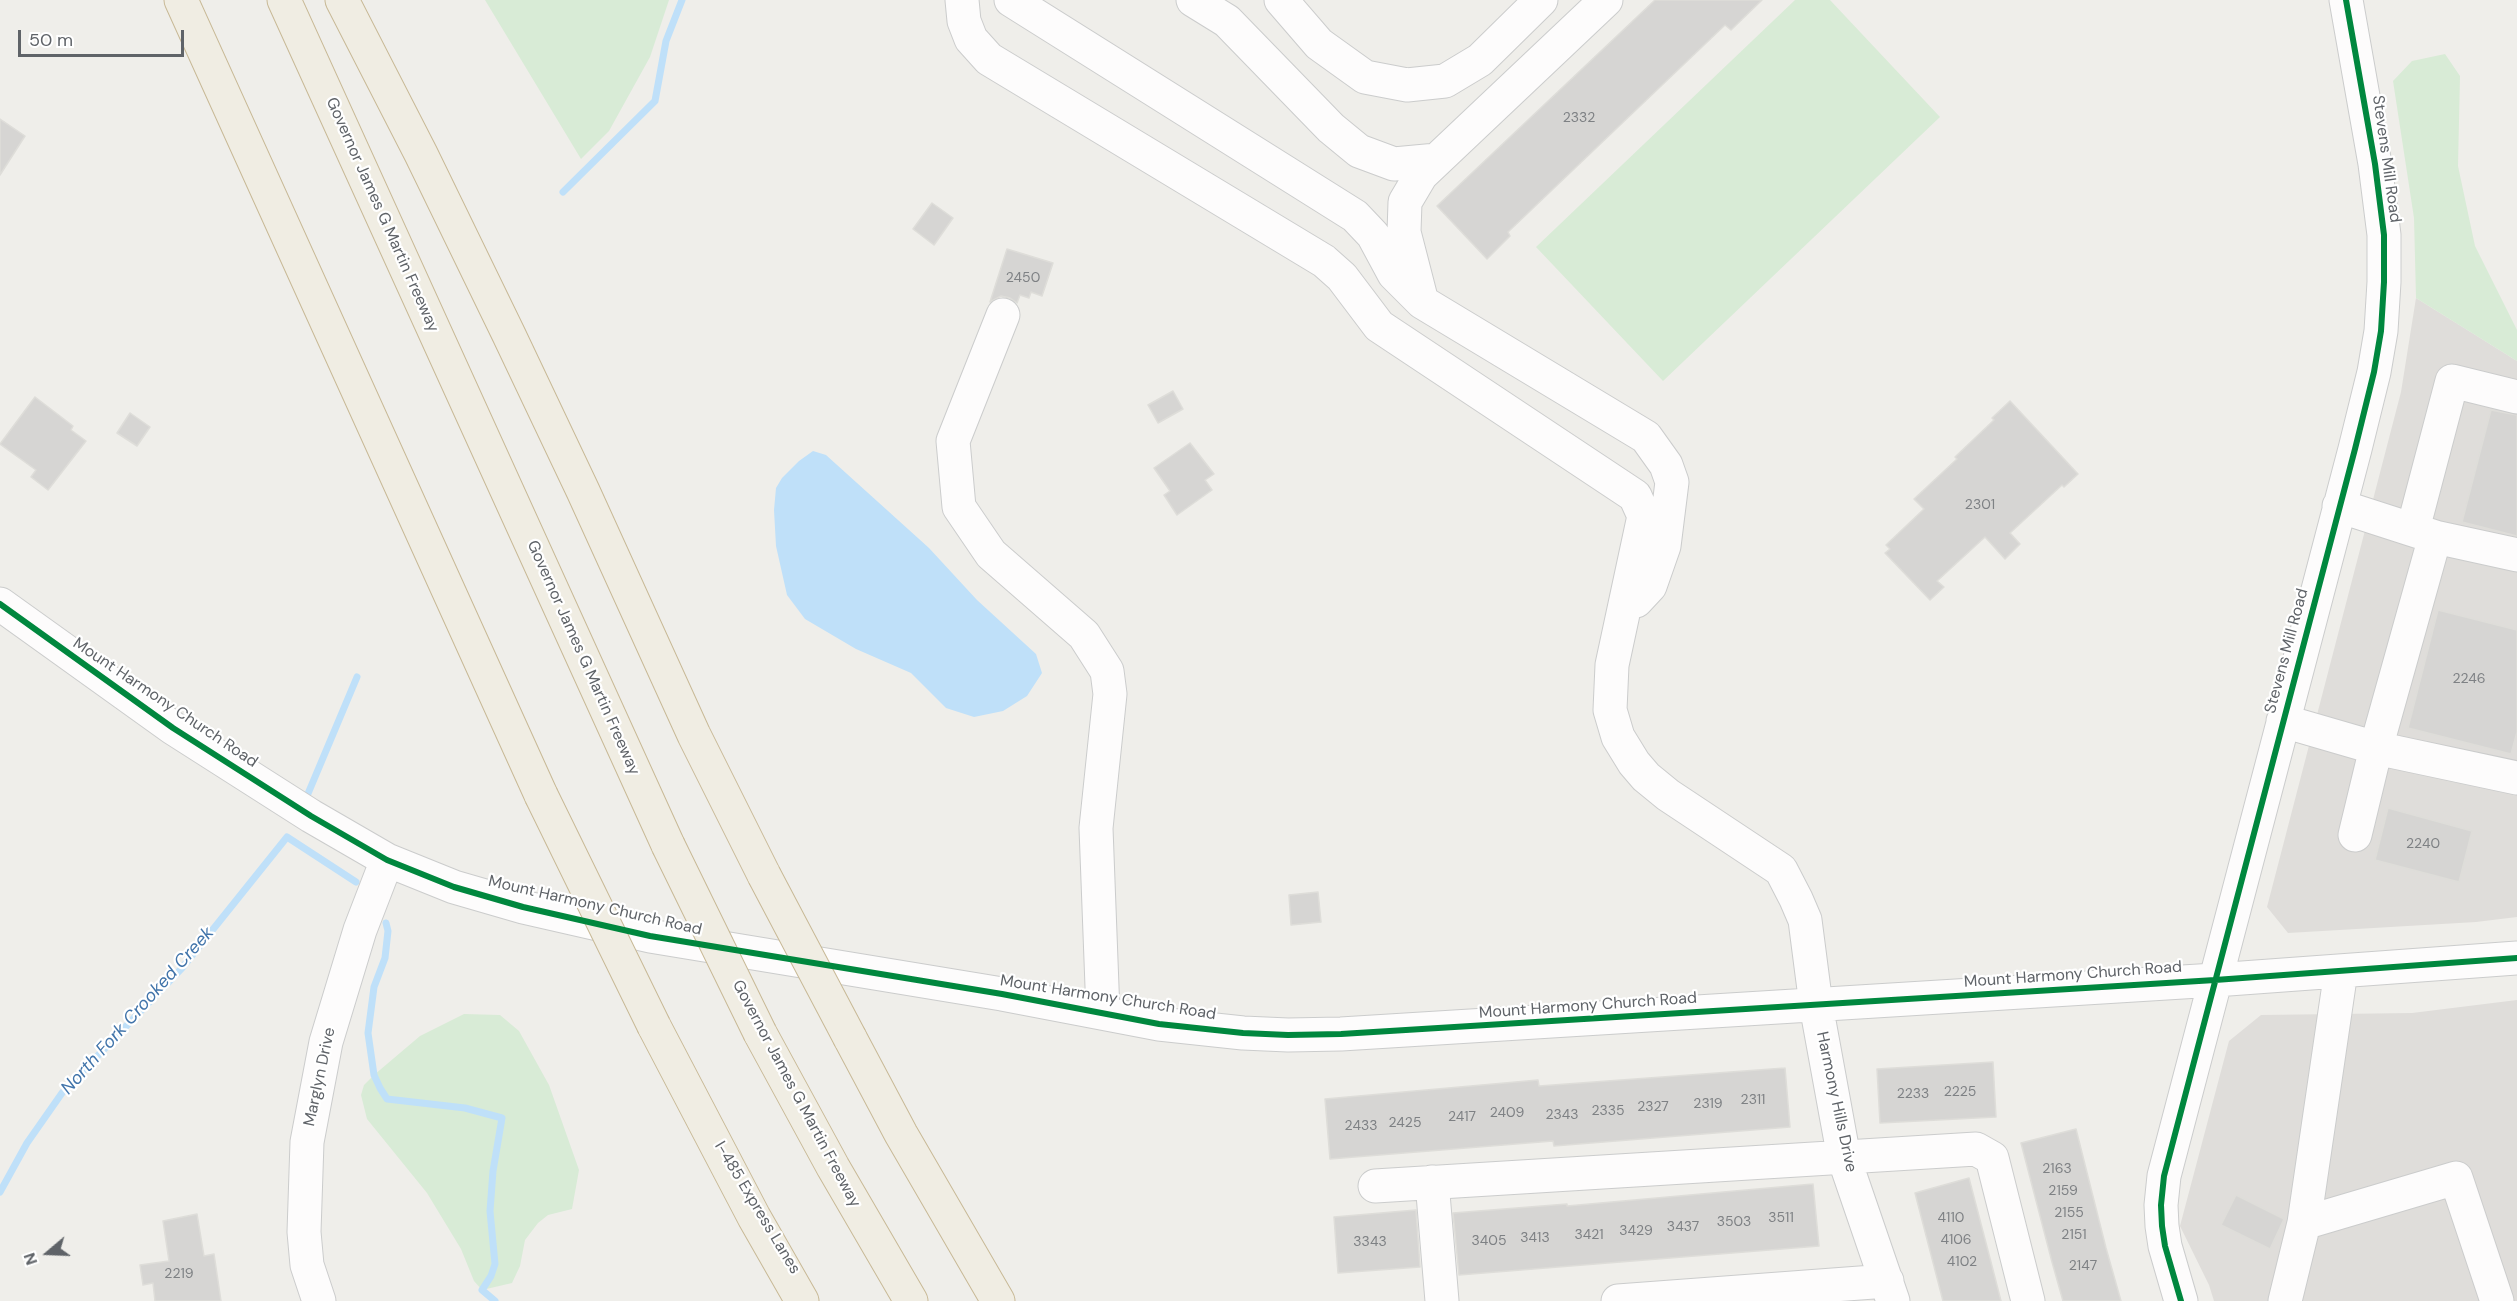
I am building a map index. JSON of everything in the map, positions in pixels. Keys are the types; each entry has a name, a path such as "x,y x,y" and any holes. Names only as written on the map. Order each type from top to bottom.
{"highway":[{"path":"181,0 541,795 654,1026 754,1217 802,1301"},
{"name":"Governor James G Martin Freeway","path":"285,0 668,845 760,1033 911,1301"},
{"path":"342,0 421,154 514,345 588,501 694,735 764,875 901,1134 998,1301"},
{"path":"793,1094 897,1301"},
{"name":"I-485 Express Lanes","path":"701,1116 813,1301"}],"street":[{"name":"Harmony Hills Drive","path":"962,0 964,21 971,39 989,60 1324,261 1342,278 1379,326 1635,496 1644,516 1612,665 1610,710 1618,737 1640,770 1668,795 1781,870 1805,920 1816,1005 1844,1158 1890,1291"},
{"path":"1011,0 1355,216 1373,235 1394,274 1422,302 1646,437 1666,465 1672,482 1664,546 1650,586 1623,616"},
{"path":"1193,0 1227,21 1331,128 1359,151 1394,164 1437,160"},
{"path":"1281,0 1319,44 1365,77 1407,85 1445,81 1480,60 1541,0"},
{"path":"1422,302 1404,232 1405,202 1421,175 1606,0"},
{"name":"Stevens Mill Road","path":"2181,1301 2165,1246 2161,1205 2171,1148 2374,372 2381,331 2385,282 2384,235 2375,164 2346,0"},
{"path":"1003,315 953,441 959,507 991,555 1084,635 1107,671 1110,694 1096,828 1103,1013"},
{"path":"2355,835 2424,533 2452,381 2517,397"},
{"path":"2339,506 2424,533 2517,555"},
{"name":"Mount Harmony Church Road","path":"0,604 173,728 311,816 387,860 454,887 523,907 650,936 1002,994 1159,1024 1288,1035 1437,1029 2215,980 2517,958"},
{"path":"2283,721 2376,748 2517,778"},
{"name":"Marglyn Drive","path":"319,1301 307,1265 304,1232 307,1142 326,1042 360,930 387,860"},
{"path":"2285,1301 2304,1223 2341,971"},
{"path":"1375,1186 1976,1149 1992,1158 2028,1301"},
{"path":"2304,1223 2456,1178 2496,1301"},
{"path":"1432,1182 1442,1301"},
{"path":"1618,1301 1890,1291"}],"shaded area":[{"path":"2416,298 2517,361 2517,917 2476,922 2288,933 2267,907 2401,392"},
{"path":"2517,1000 2517,1301 2214,1301 2209,1285 2180,1226 2229,1041 2261,1015 2412,1013"}],"green space":[{"path":"485,0 669,0 650,57 609,131 581,159"},
{"path":"1795,0 1830,0 1940,117 1663,381 1536,247"},
{"path":"2445,54 2460,76 2458,166 2475,246 2517,330 2517,361 2416,298 2414,218 2393,81 2412,61"},
{"path":"464,1014 500,1015 519,1031 549,1085 579,1170 572,1209 548,1215 538,1223 525,1240 520,1266 512,1283 482,1290 474,1281 461,1249 427,1193 367,1119 361,1095 364,1085 374,1075 420,1036"}],"water":[{"path":"813,451 826,455 929,548 977,600 1036,654 1042,673 1027,696 1003,711 974,717 946,708 911,673 856,649 805,619 787,595 776,546 774,510 776,488 782,478"}],"building":[{"path":"1655,0 1762,0 1731,30 1725,25 1508,232 1510,236 1487,259 1437,206"},
{"path":"0,119 25,136 0,175"},
{"path":"932,203 953,218 934,245 913,229"},
{"path":"1007,249 1053,263 1042,296 1031,292 1029,298 1020,295 1017,303 1001,296 990,302"},
{"path":"1173,391 1183,409 1158,423 1148,405"},
{"path":"35,397 73,426 71,430 86,441 48,490 31,477 36,470 0,444"},
{"path":"2010,401 2078,474 2064,487 2062,485 2010,533 2020,544 2005,559 1985,537 1937,581 1944,587 1930,600 1885,553 1890,549 1886,545 1924,509 1914,499 1957,459 1955,457 1994,420 1992,418"},
{"path":"2491,410 2517,415 2517,536 2462,522"},
{"path":"130,413 150,427 137,446 117,433"},
{"path":"1190,443 1214,474 1205,480 1212,490 1177,515 1164,495 1170,491 1154,468"},
{"path":"2438,610 2517,630 2517,732 2511,754 2408,728"},
{"path":"2388,808 2472,831 2459,882 2375,860"},
{"path":"1318,892 1321,922 1291,925 1289,895"},
{"path":"1993,1062 1996,1117 1880,1123 1877,1069"},
{"path":"1785,1068 1790,1127 1554,1146 1553,1141 1330,1159 1325,1099 1538,1080 1539,1086"},
{"path":"2076,1129 2121,1301 2063,1301 2052,1262 2021,1143"},
{"path":"1969,1178 2001,1301 1943,1301 1915,1193"},
{"path":"1813,1184 1819,1246 1459,1275 1453,1213 1567,1204 1567,1206"},
{"path":"2236,1195 2284,1219 2270,1249 2221,1225"},
{"path":"1416,1210 1420,1267 1338,1273 1334,1217"},
{"path":"197,1214 204,1256 214,1254 221,1301 155,1301 153,1283 143,1285 140,1265 169,1261 163,1221"}],"waterway":[{"name":"North Fork Crooked Creek","path":"563,192 655,101 666,41 682,0"},
{"name":"North Fork Crooked Creek","path":"307,796 357,677"},
{"name":"North Fork Crooked Creek","path":"0,1192 27,1143 62,1093 182,968 287,837 356,882"},
{"path":"386,923 388,931 385,958 374,987 368,1033 374,1075 380,1088 387,1099 465,1108 502,1118 493,1171 490,1211 495,1264 482,1290 495,1301"}],"cycle path":[{"path":"2181,1301 2165,1246 2162,1226 2161,1205 2164,1176 2355,449 2374,372 2381,331 2384,235 2375,164 2346,0"},
{"path":"0,604 173,728 311,816 387,860 454,887 523,907 650,936 1002,994 1159,1024 1243,1033 1341,1034 2215,980 2517,958"}]}
